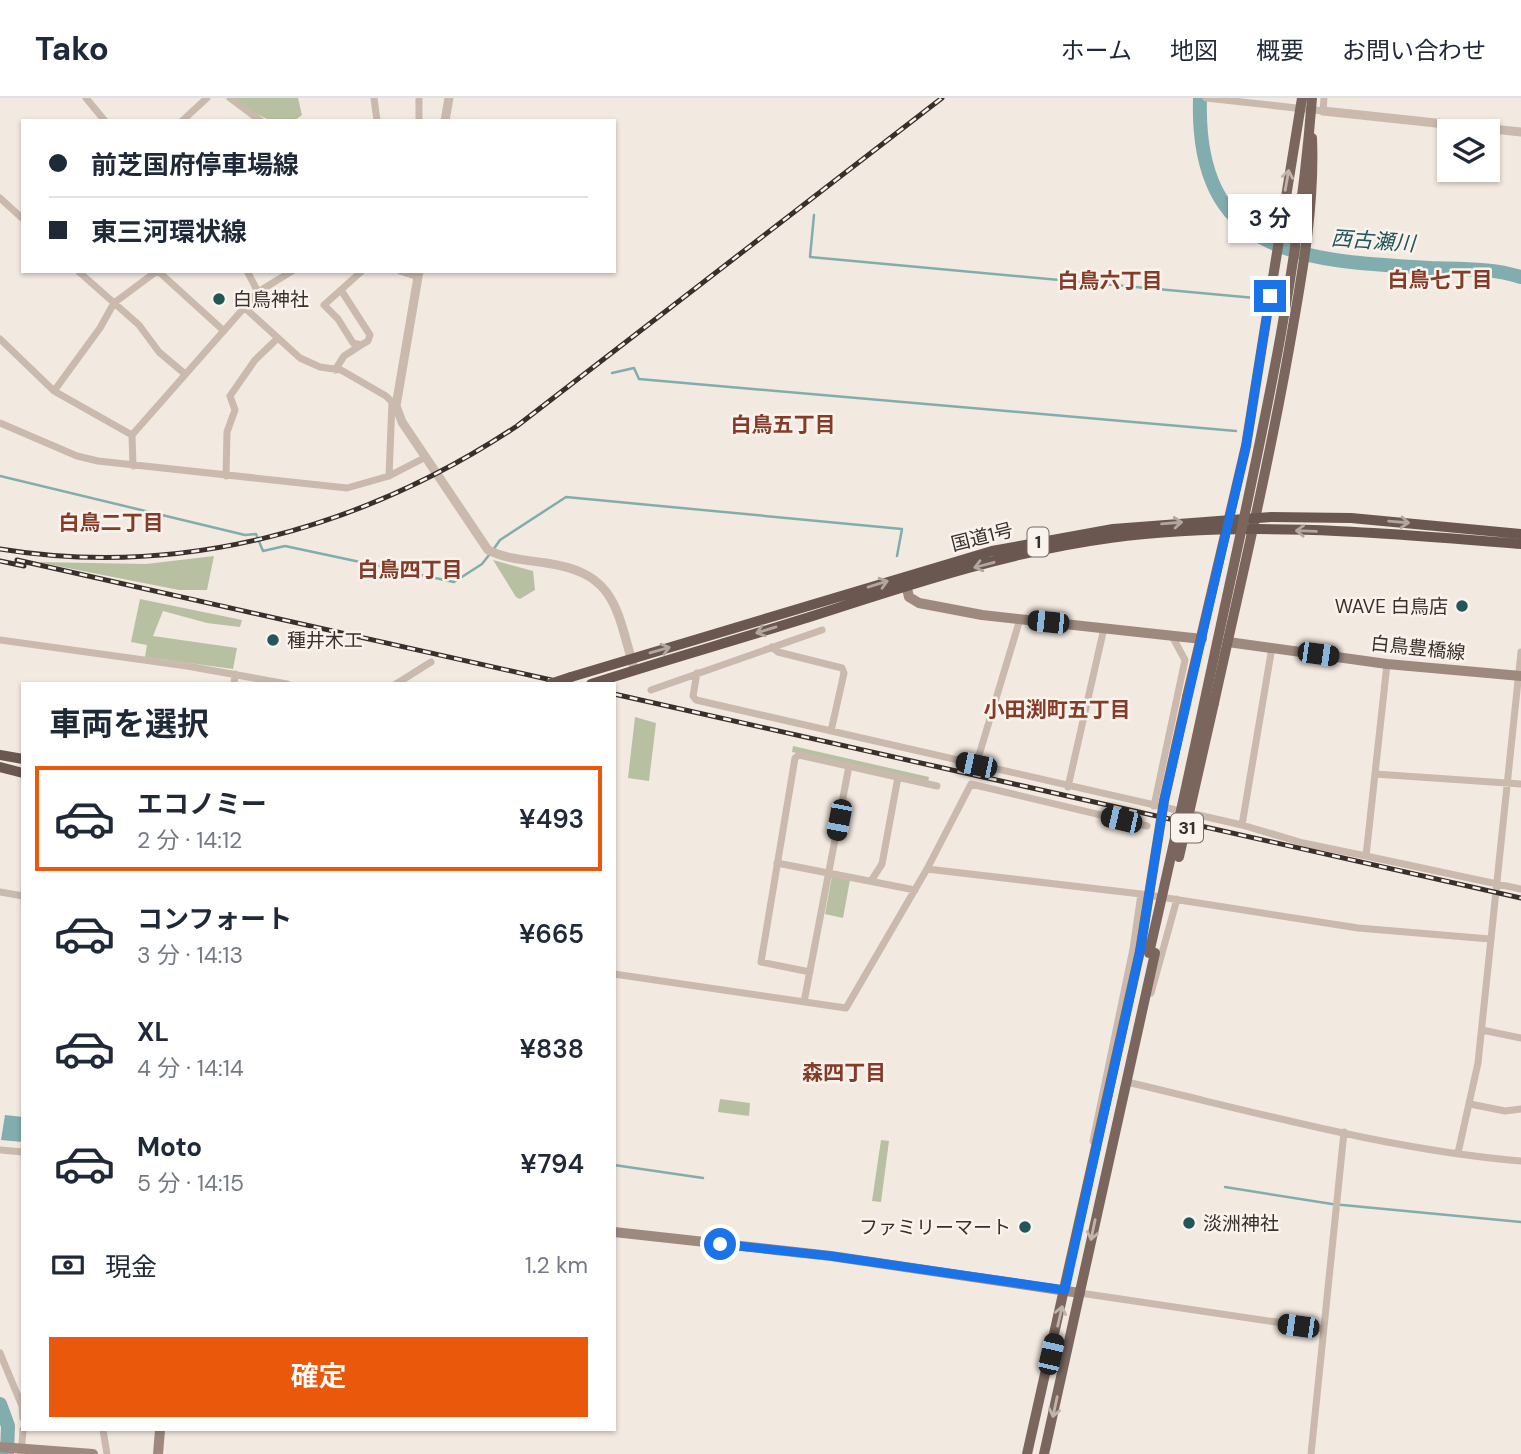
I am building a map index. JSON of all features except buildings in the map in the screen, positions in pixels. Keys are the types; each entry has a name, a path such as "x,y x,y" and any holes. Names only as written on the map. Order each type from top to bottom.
{"highway":[{"name":"国道1号","path":"556,682 632,664 905,581 992,551 1053,538 1230,517 1351,518 1521,534"},
{"name":"国道1号","path":"905,581 1054,547 1112,538 1227,530 1393,533 1521,544"},
{"name":"国道1号","path":"597,682 632,664"},
{"path":"0,755 21,760"},
{"path":"0,767 21,772"}],"main road":[{"name":"31","path":"1044,1454 1106,1167 1128,1082 1148,952 1164,801 1246,446 1302,98"},
{"name":"31","path":"1113,1081 1130,1026 1178,831 1278,363 1294,269 1312,98"},
{"name":"31","path":"1027,1454 1113,1081 1148,952 1192,808 1276,424 1298,300 1312,176 1311,118"},
{"path":"905,581 909,597 919,603 1020,619 1202,639"},
{"name":"白鳥豊橋線","path":"1228,642 1387,664 1519,676"},
{"name":"31","path":"1128,1082 1130,1026"},
{"path":"616,1232 831,1256 1080,1293"},
{"path":"158,1454 160,1431"},
{"path":"0,1447 93,1454"}],"street":[{"path":"86,98 103,119"},
{"path":"184,119 207,98"},
{"path":"230,98 258,119"},
{"path":"374,98 377,119"},
{"path":"419,98 419,119"},
{"path":"445,119 449,98"},
{"path":"1207,98 1521,132"},
{"path":"1323,111 1324,98"},
{"path":"0,198 21,217"},
{"path":"80,273 139,325 159,352 185,374"},
{"path":"54,391 100,328 114,303 155,273"},
{"path":"160,273 224,331"},
{"path":"248,273 258,292"},
{"path":"133,466 132,435 258,292 289,273"},
{"path":"360,273 324,305 338,319 353,342 361,345"},
{"path":"389,476 394,404 419,274"},
{"path":"335,370 344,356 368,341 370,335 341,290"},
{"path":"245,308 300,358 335,370 394,404 424,458 488,550 510,558 570,567 600,583 614,604 632,664"},
{"path":"226,477 227,432 236,410 230,396 256,360 278,338"},
{"path":"0,339 54,391 132,435"},
{"path":"0,423 77,456 133,466 347,488 389,476 424,458"},
{"path":"976,765 1020,619"},
{"path":"1068,787 1104,628"},
{"path":"650,690 822,630"},
{"path":"1154,806 1185,660 1172,636"},
{"path":"0,640 276,682"},
{"path":"772,647 778,652 842,668 844,673 831,731"},
{"path":"1242,825 1272,647"},
{"path":"1458,1153 1470,1104 1482,1030 1521,652"},
{"path":"399,682 431,662"},
{"path":"1366,856 1387,664"},
{"path":"697,673 693,696 696,700 1242,825 1303,843 1521,889"},
{"path":"234,674 234,682"},
{"path":"810,972 761,962 795,758 799,755 937,786"},
{"path":"804,1002 849,766"},
{"path":"1375,774 1521,784"},
{"path":"871,881 882,864 898,777"},
{"path":"616,974 846,1008 927,869 971,784 1147,826"},
{"path":"777,863 915,890"},
{"path":"927,869 1142,894 1358,928 1490,939"},
{"path":"0,892 21,896"},
{"path":"1091,1169 1093,1138 1142,894"},
{"path":"1177,899 1128,1082 1345,1132 1458,1153 1521,1161"},
{"path":"1482,1030 1521,1038"},
{"path":"1470,1104 1505,1111 1521,1109"},
{"path":"1311,1454 1345,1132"},
{"path":"0,1150 21,1152"},
{"path":"1080,1293 1323,1329"},
{"path":"0,1353 21,1404"},
{"path":"20,1450 23,1431"},
{"path":"103,1431 107,1454"}],"green space":[{"path":"235,98 298,98 302,115 295,119 267,119"},
{"path":"214,556 207,590 179,590 37,562 146,564"},
{"path":"493,560 533,571 535,590 520,599 516,597"},
{"path":"140,599 242,620 240,627 207,623 163,611 153,636 237,648 233,669 145,657 147,645 131,642"},
{"path":"635,717 656,723 649,781 628,778"},
{"path":"793,746 929,777 928,782 792,752"},
{"path":"832,876 850,880 843,918 825,914"},
{"path":"720,1099 750,1103 749,1116 718,1112"},
{"path":"881,1140 889,1141 881,1202 872,1201"}],"water":[{"path":"5,1115 21,1117 21,1142 1,1140"}],"waterway":[{"name":"西古瀬川","path":"1200,98 1203,151 1216,191 1238,220 1266,240 1301,253 1341,261 1488,270 1521,277"},
{"path":"814,215 810,257 1255,298"},
{"path":"612,373 634,368 639,379 1236,431"},
{"path":"0,476 245,535 256,534 263,551 285,546 454,582 482,564 489,555"},
{"path":"493,550 500,540 566,497 902,529 897,556"},
{"path":"616,1165 703,1178"},
{"path":"1225,1187 1332,1204 1521,1222"},
{"path":"0,1404 8,1426 7,1454"}],"railway":[{"path":"0,549 69,556 137,557 204,550 270,537 335,517 398,492 459,462 517,426 942,98"},
{"path":"17,560 560,682"},
{"path":"0,561 24,566"},
{"path":"616,694 1521,898"}],"place":[{"name":"白鳥神社","path":"219,299"},
{"name":"WAVE 白鳥店","path":"1462,606"},
{"name":"種井木工","path":"273,640"},
{"name":"淡洲神社","path":"1189,1223"},
{"name":"ファミリーマート","path":"1025,1227"}],"district":[{"name":"白鳥七丁目","path":"1440,280"},
{"name":"白鳥六丁目","path":"1110,281"},
{"name":"白鳥五丁目","path":"783,425"},
{"name":"白鳥二丁目","path":"111,523"},
{"name":"白鳥四丁目","path":"410,570"},
{"name":"小田渕町五丁目","path":"1057,710"},
{"name":"森四丁目","path":"844,1073"}],"route":[{"path":"720,1244 955,1272 1065,1290 1140,951 1164,801 1246,446 1270,296"}]}
